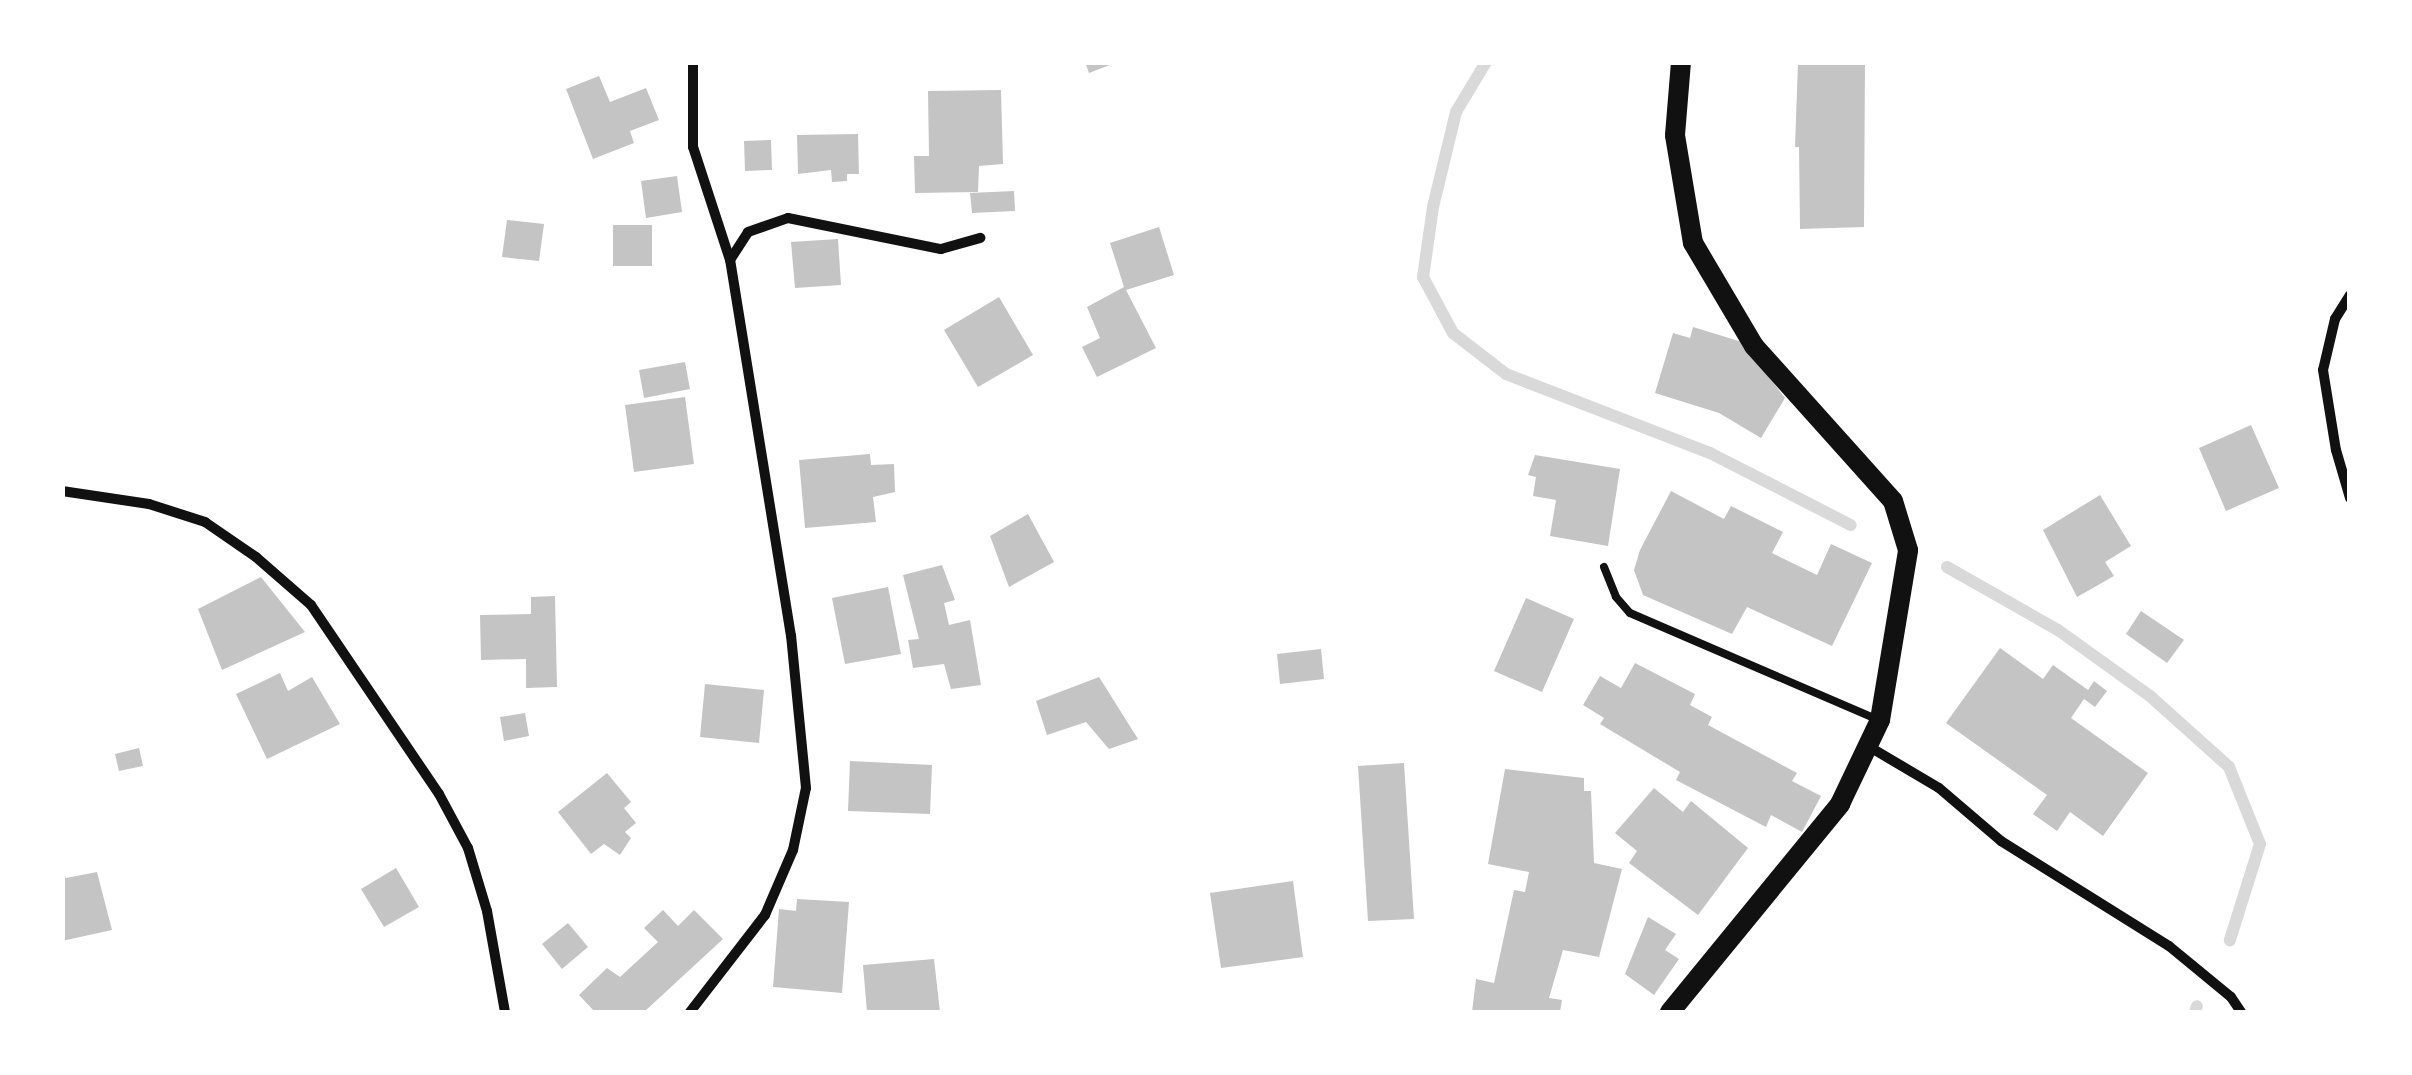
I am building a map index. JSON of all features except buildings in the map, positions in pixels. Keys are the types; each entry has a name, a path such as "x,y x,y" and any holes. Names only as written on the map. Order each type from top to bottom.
{"main road":[{"path":"1670,1012 1840,804 1880,720 1908,550 1893,501 1754,346 1693,243 1675,135 1681,62"}],"street":[{"path":"690,1012 765,915 793,850 806,788 791,636 730,260 693,146 693,62"},
{"path":"730,260 748,232 788,218 941,248 980,238"},
{"path":"2350,295 2334,319 2323,370 2336,450 2350,498"},
{"path":"62,492 148,504 205,522 256,557 311,605 439,794 468,848 487,911 504,1012"},
{"path":"1867,745 1939,788 2000,841 2169,946 2231,997 2241,1012"}],"lane":[{"path":"1604,567 1616,597 1630,613 1844,701 1880,720"}],"waterway":[{"path":"1486,62 1456,112 1433,207 1423,277 1453,333 1506,374 1710,453 1851,525"},
{"path":"1947,567 2058,630 2150,696 2229,767 2260,844 2230,940"},
{"path":"2195,1012 2197,1006"}]}
